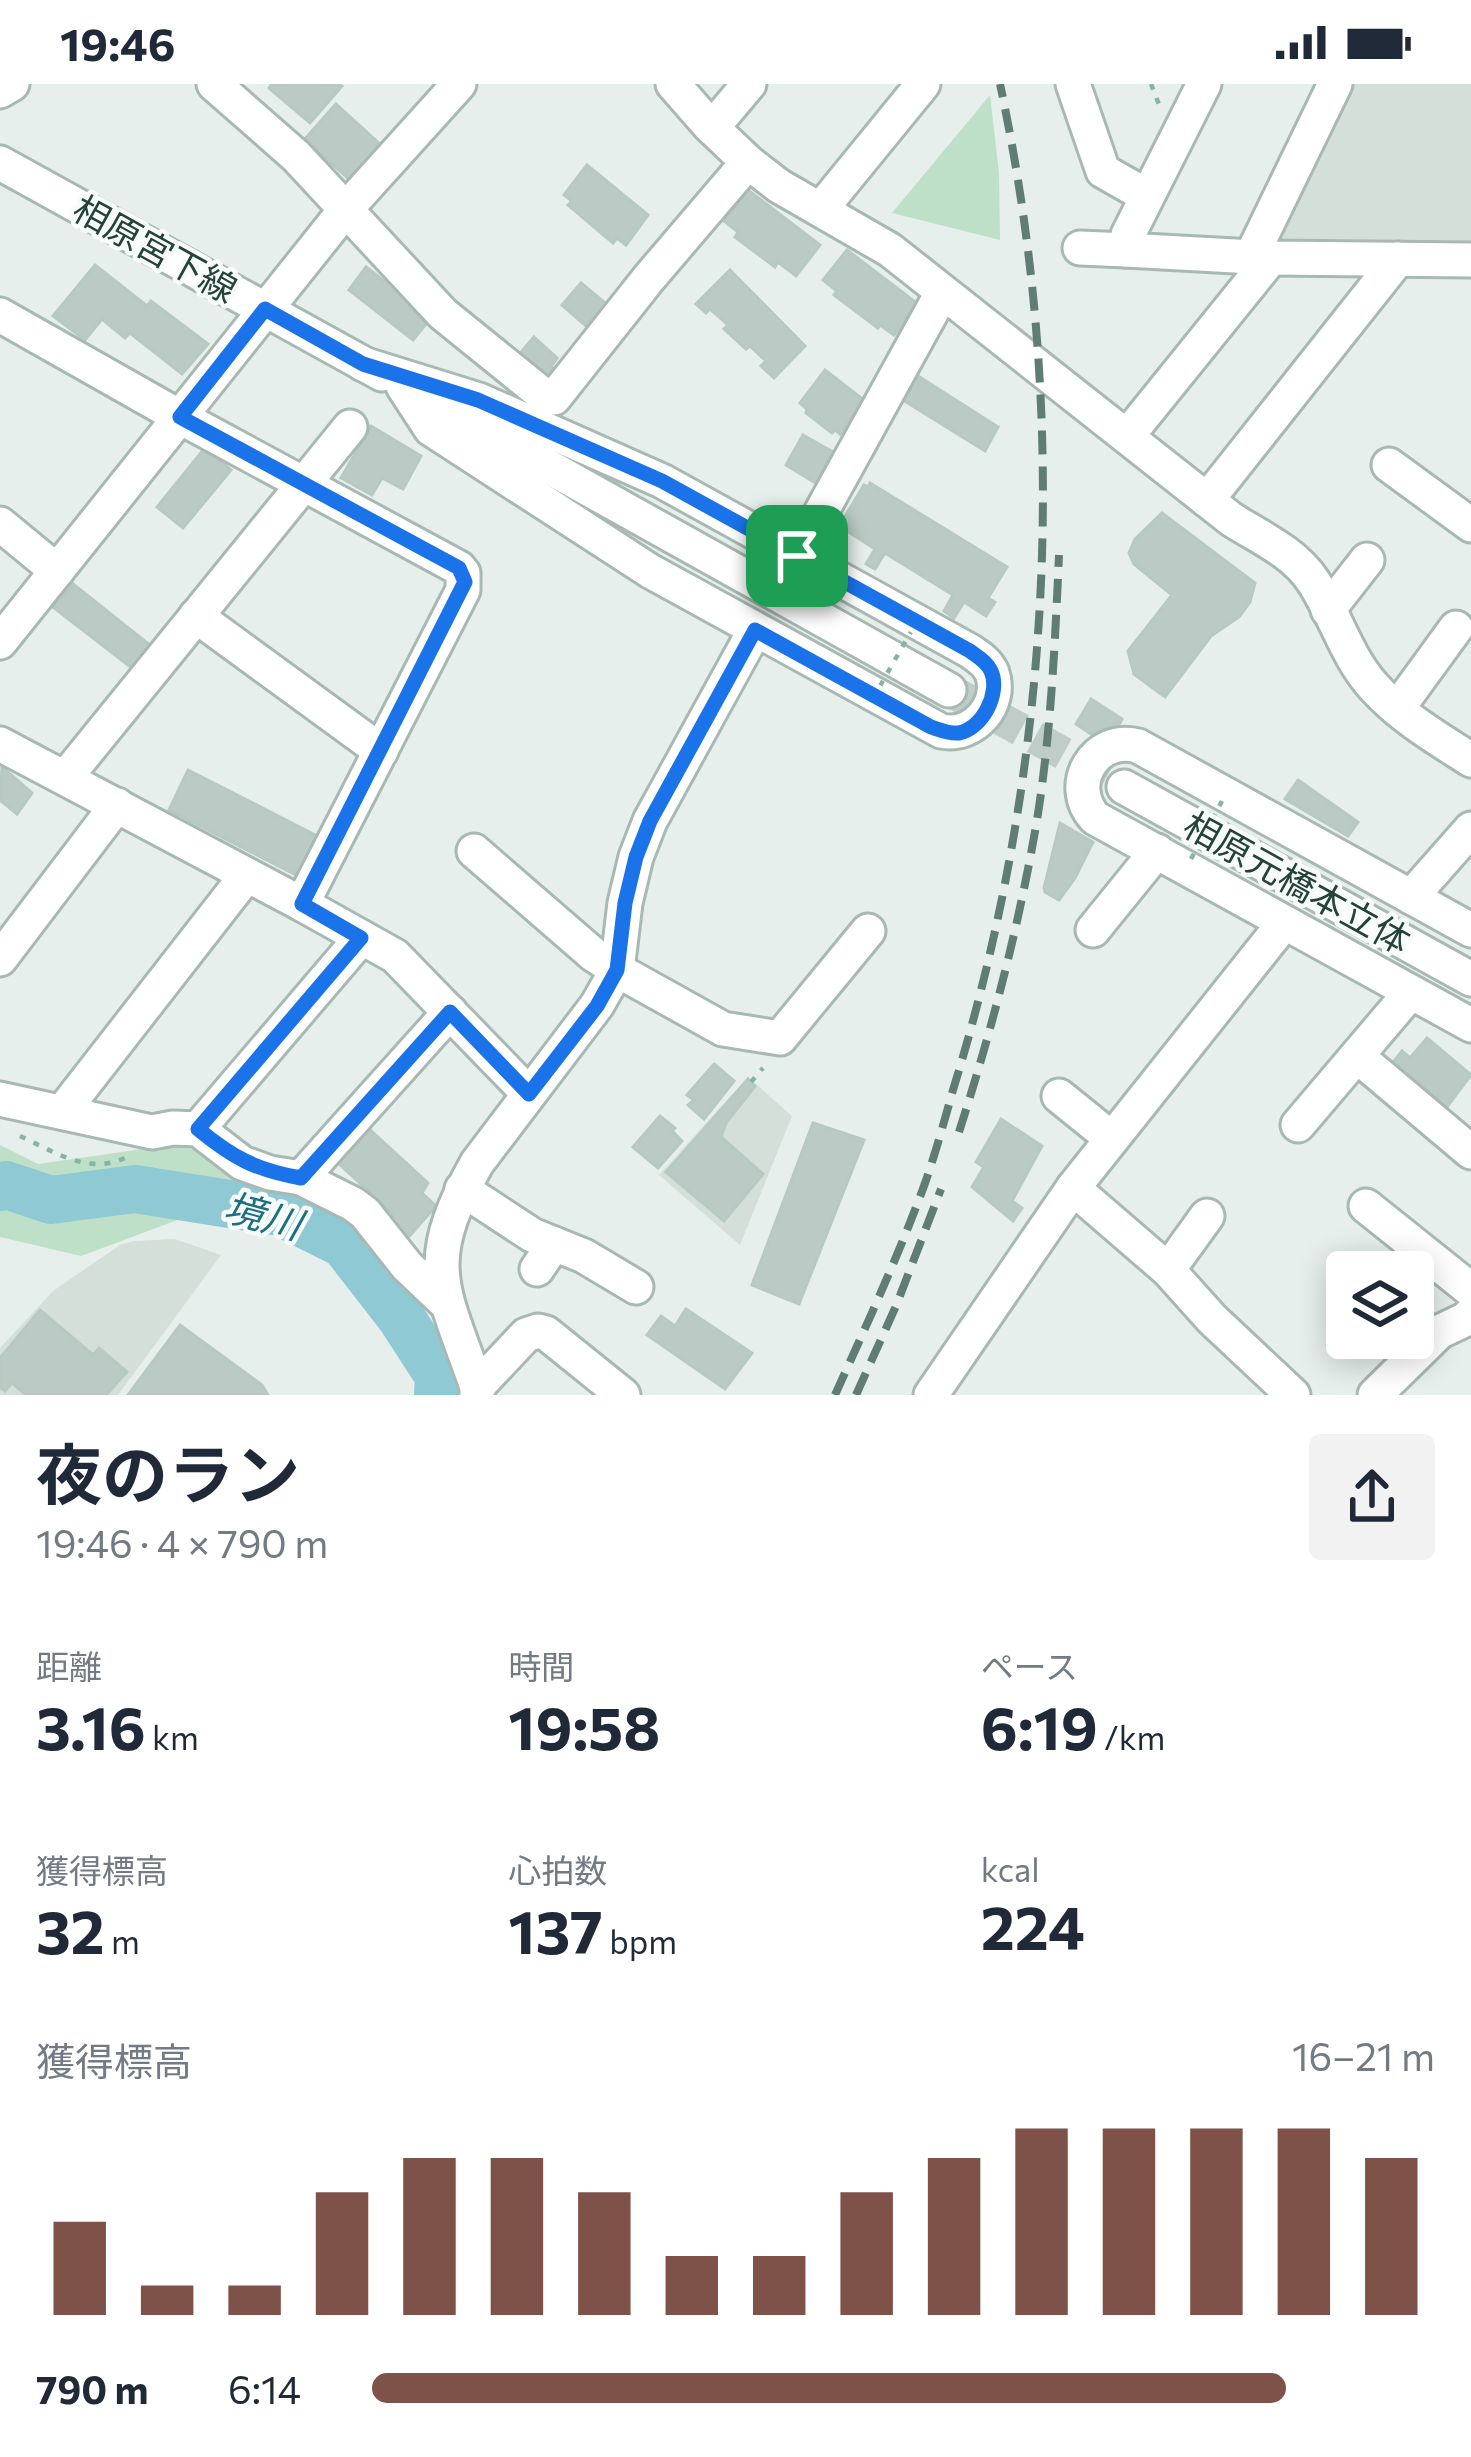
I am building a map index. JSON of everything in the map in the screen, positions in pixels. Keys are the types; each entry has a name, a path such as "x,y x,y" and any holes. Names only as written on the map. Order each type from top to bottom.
{"street":[{"path":"0,91 13,84"},
{"path":"214,84 296,156 443,314 538,393 554,398 748,162"},
{"path":"0,642 346,209 459,84"},
{"path":"673,84 748,162 890,250 1207,500 1303,568 1366,676 1396,709 1471,760"},
{"path":"712,128 749,84"},
{"path":"820,209 923,84"},
{"path":"1073,84 1103,171 1147,196"},
{"path":"1126,250 1128,235 1204,84"},
{"path":"1128,435 1262,256 1335,84"},
{"name":"相原宮下線","path":"0,164 949,690"},
{"path":"1080,248 1471,260"},
{"path":"1207,500 1398,260"},
{"path":"797,556 942,293"},
{"path":"0,315 463,573 463,590 302,904"},
{"path":"363,364 478,400 662,481 979,657 993,679 986,712 968,730 941,731 755,630 650,571 430,428 403,386"},
{"path":"65,778 350,427"},
{"path":"1389,465 1471,529 1471,544"},
{"path":"0,524 57,571"},
{"path":"1328,610 1367,560"},
{"path":"196,616 381,751"},
{"path":"1396,709 1456,628"},
{"path":"623,1395 538,1330 526,1335 477,1391 447,1304 440,1263 448,1224 477,1163 597,1006 617,970 625,903 650,821 755,630"},
{"path":"0,744 394,956 529,1094"},
{"path":"1471,930 1138,746 1112,745 1094,759 1083,779 1085,806 1095,818 1471,1025"},
{"name":"相原元橋本立体","path":"1124,787 1471,979"},
{"path":"0,959 117,806"},
{"path":"1411,897 1471,829"},
{"path":"474,851 617,970 723,1029 792,1048 868,931"},
{"path":"1093,930 1157,851"},
{"path":"63,1111 246,876"},
{"path":"931,1395 1073,1188 1284,922"},
{"path":"198,1129 361,938"},
{"path":"1298,1125 1410,993"},
{"path":"301,1178 450,1012"},
{"path":"1357,1056 1471,1153"},
{"path":"1059,1096 1111,1138"},
{"path":"0,1099 152,1132 198,1129 242,1162 301,1178 359,1208 407,1266 447,1304"},
{"path":"1073,1188 1168,1270 1293,1395"},
{"path":"462,1189 532,1234 546,1256 584,1256 635,1288"},
{"path":"1366,1206 1471,1290"},
{"path":"1168,1270 1207,1216"},
{"path":"1375,1395 1439,1332 1471,1314"}],"path":[{"path":"880,686 912,630"},
{"path":"1191,859 1222,801"},
{"path":"21,1136 82,1165 94,1165 122,1161 152,1132"}],"shaded area":[{"path":"1345,84 1471,84 1471,253 1276,248 1270,237"},
{"path":"748,1077 792,1116 740,1245 659,1175"},
{"path":"175,1239 221,1255 118,1395 0,1395 0,1348 53,1291 120,1245"}],"green space":[{"path":"990,95 999,173 1000,240 892,213"},
{"path":"177,1144 286,1183 371,1237 405,1278 419,1326 267,1191 213,1184 191,1215 81,1256 0,1237 0,1145 38,1164"}],"building":[{"path":"272,84 342,86 310,123 269,88"},
{"path":"336,104 381,145 349,179 304,140"},
{"path":"587,165 648,215 626,245 617,238 613,243 568,205 572,201 564,195"},
{"path":"748,190 820,245 796,276 778,262 775,267 735,237 738,232 724,221"},
{"path":"847,250 918,304 894,335 834,295 837,291 823,280"},
{"path":"95,265 147,306 151,301 208,344 182,374 130,333 125,338 102,319 85,340 53,316"},
{"path":"366,267 431,318 413,340 349,290"},
{"path":"730,270 805,346 774,378 761,366 766,361 724,329 728,325 710,309 706,313 696,304"},
{"path":"581,283 611,308 592,331 562,305"},
{"path":"534,337 557,358 551,367 556,371 547,382 517,357"},
{"path":"825,370 865,401 840,434 806,413 800,403"},
{"path":"918,376 998,427 985,451 903,400"},
{"path":"371,426 421,456 403,489 382,478 372,495 341,478"},
{"path":"803,435 835,453 819,485 786,465"},
{"path":"205,448 231,470 183,528 157,507"},
{"path":"870,483 1007,567 988,598 995,602 986,616 964,602 954,618 944,611 953,595 885,553 875,569 866,564 875,549 841,523 864,485"},
{"path":"1162,513 1255,583 1239,617 1211,636 1165,697 1134,674 1128,651 1172,595 1134,564 1129,553 1135,539"},
{"path":"73,584 151,646 133,669 53,607"},
{"path":"1091,699 1122,719 1120,723 1091,734 1076,724"},
{"path":"2,767 32,793 17,814 0,800"},
{"path":"188,770 319,837 300,877 169,810"},
{"path":"1298,780 1358,822 1348,836 1285,799"},
{"path":"1060,823 1093,842 1059,900 1044,888"},
{"path":"1427,1038 1471,1075 1443,1112 1391,1065 1402,1051 1410,1058"},
{"path":"714,1064 734,1081 704,1119 688,1105 694,1100 687,1095"},
{"path":"748,1079 755,1086 726,1123 721,1137 763,1174 724,1221 666,1172"},
{"path":"660,1116 682,1141 658,1168 633,1147"},
{"path":"1001,1119 1042,1146 1012,1201 1022,1208 1013,1221 972,1187 984,1167 976,1162"},
{"path":"813,1123 864,1140 799,1304 752,1285"},
{"path":"367,1127 428,1183 422,1193 436,1206 406,1240 386,1223 393,1214 336,1161"},
{"path":"686,1309 752,1353 725,1389 647,1335 661,1316 675,1326"},
{"path":"40,1310 93,1355 99,1348 127,1372 106,1395 26,1395 12,1383 5,1391 0,1387 0,1358"},
{"path":"180,1325 262,1385 268,1395 128,1395"}],"waterway":[{"name":"境川","path":"0,1187 51,1200 135,1189 280,1212 344,1244 439,1376 438,1395"}],"tunnel":[{"path":"949,690 1124,787"}],"railway":[{"path":"835,1395 903,1239 943,1126 987,967 1013,843 1031,717 1041,590 1043,463 1037,336 1022,209 1000,84"},
{"path":"959,1132 1004,977 1037,820 1049,721 1059,555"},
{"path":"856,1395 941,1189"}],"route":[{"path":"265,309 363,364 478,400 662,481 797,556 979,657 993,679 990,701 980,719 960,733 941,731 755,630 650,821 625,903 617,970 597,1006 529,1094 450,1012 301,1178 242,1162 198,1129 361,938 302,904 465,582 459,568 180,417 265,309"}]}
